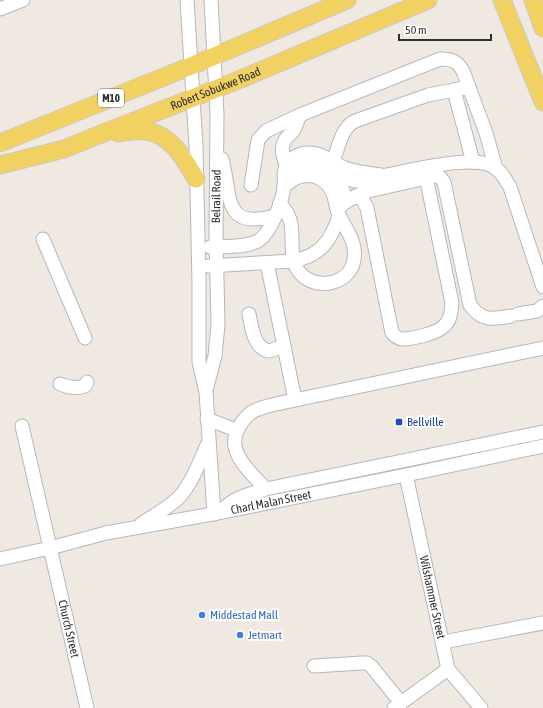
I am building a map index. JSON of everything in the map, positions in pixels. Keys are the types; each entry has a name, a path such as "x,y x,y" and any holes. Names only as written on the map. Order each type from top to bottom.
{"main road":[{"name":"M10","path":"0,143 191,66 347,0"},
{"name":"Robert Sobukwe Road","path":"0,165 64,149 428,0"},
{"path":"533,0 543,28"},
{"path":"503,1 543,102"},
{"path":"101,134 147,131 156,134 167,140 176,148 196,179"}],"street":[{"path":"0,9 23,0"},
{"name":"Belrail Road","path":"187,0 194,97 199,362 206,392 208,443 216,514"},
{"name":"Belrail Road","path":"206,392 215,356 218,324 216,88 211,0"},
{"path":"251,185 258,140 266,131 300,115 440,59 457,62 463,71 486,133 496,169"},
{"path":"332,161 348,124 428,95 469,87"},
{"path":"454,90 473,162"},
{"path":"286,174 282,149 284,141 294,129 300,115"},
{"path":"217,144 226,175 230,203 234,211 242,217 250,220 274,216"},
{"path":"198,248 240,246 256,242 266,232 280,203 286,174 294,157 309,153 316,154 351,170 385,175"},
{"path":"336,176 356,181 369,181 385,175 428,167 473,162 492,166 500,172 510,187 543,287"},
{"path":"280,203 288,214 291,225 293,261 299,273 312,282 321,284 336,281 344,276 351,268 354,261 354,254 341,185 336,176 330,171 315,165 306,164 286,174"},
{"path":"286,174 300,176 314,175 320,178 345,205"},
{"path":"198,266 293,261 312,256 321,249 331,237 345,205 370,190 435,176 440,177 444,182 470,305 478,314 489,319 537,311 543,306"},
{"path":"345,205 363,200 366,208 392,333 403,339 431,333 444,328 448,322 452,303 426,177"},
{"path":"43,239 85,338"},
{"path":"267,263 295,400"},
{"path":"249,314 256,343 260,347 269,351 284,346"},
{"path":"266,489 243,465 235,447 234,440 236,430 243,420 254,411 264,407 295,400 543,348"},
{"path":"60,384 66,387 75,388 85,386 87,382"},
{"path":"207,419 236,430"},
{"name":"Church Street","path":"22,426 87,708"},
{"path":"216,514 227,504 239,497 266,489 543,432"},
{"path":"136,527 180,496 188,485 208,443"},
{"name":"Charl Malan Street","path":"0,559 50,548 106,533 216,514 543,446"},
{"name":"Wilshammer Street","path":"406,475 448,669 481,708"},
{"path":"443,642 543,623"},
{"path":"314,666 367,663 372,667 398,705 448,669"}],"place":[{"name":"Bellville","path":"399,422"},
{"name":"Middestad Mall","path":"202,615"},
{"name":"Jetmart","path":"240,635"}]}
